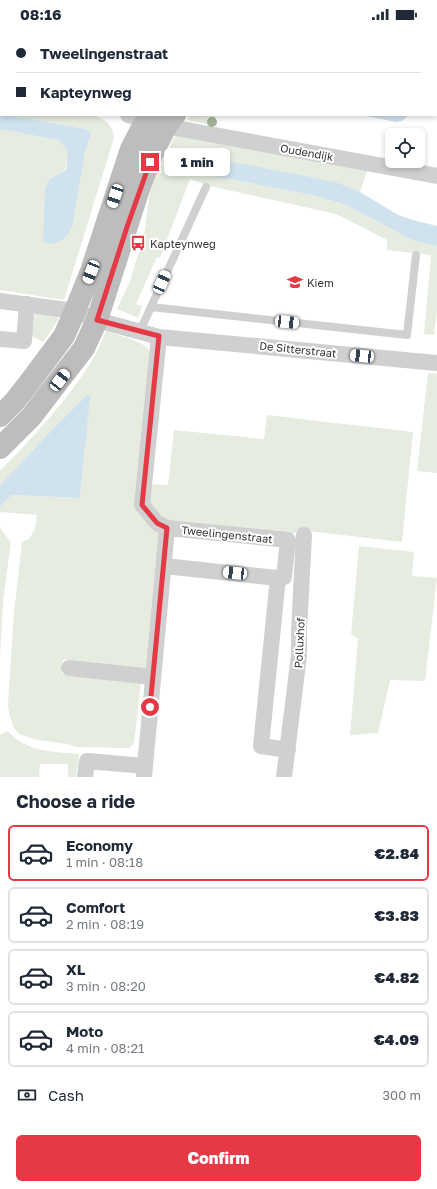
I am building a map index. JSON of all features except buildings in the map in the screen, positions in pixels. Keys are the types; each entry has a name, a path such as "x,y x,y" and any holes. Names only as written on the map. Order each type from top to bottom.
{"street":[{"name":"Oudendijk","path":"157,120 437,176"},
{"path":"0,416 14,402 59,342 75,311 91,272 131,149 157,120"},
{"path":"0,448 31,417 84,348 97,320 139,189 155,148 157,120"},
{"name":"De Sitterstraat","path":"0,301 75,311 97,320 159,336 437,363"},
{"path":"0,339 24,342 27,304"},
{"path":"159,336 142,505 157,523 167,528"},
{"name":"Tweelingenstraat","path":"85,777 87,762 145,772 167,528 288,540 284,577 278,578"},
{"name":"Polluxhof","path":"284,777 299,655 304,535"},
{"path":"164,566 278,578 261,746 288,750"},
{"path":"69,668 153,677"}],"lane":[{"path":"140,331 206,187"},
{"path":"151,308 407,335 416,255"}],"shaded area":[{"path":"14,116 97,116 110,126 114,138 64,300 0,290 0,129 58,140 62,143 67,153 65,170 50,179 45,190 85,152 90,137 86,129"},
{"path":"189,116 215,116 215,126 187,120"},
{"path":"177,132 368,169 360,192 336,182 297,174 196,158 194,164 197,172 203,174 317,196 346,205 412,240 437,246 437,310 434,335 424,334 431,255 387,250 387,240 336,214 214,187 190,179 160,258 157,257 136,304 142,306 138,318 117,309 130,281 144,235 150,192 163,160"},
{"path":"38,312 58,314 58,320 43,342 32,336 35,315"},
{"path":"106,331 137,341 150,352 138,496 161,534 147,668 145,671 77,664 65,659 63,660 61,671 62,674 141,682 134,743 129,748 76,747 67,744 37,740 19,734 14,728 9,714 8,704 14,613 22,542 29,539 35,529 37,515 1,512 0,514 0,507 12,495 80,498 90,395 87,395 51,431 0,485 0,471 61,404 93,359"},
{"path":"428,373 437,374 437,473 417,471"},
{"path":"267,415 413,432 402,542 308,531 286,534 166,522 149,507 151,484 168,485 174,430 264,439"},
{"path":"0,526 11,542 3,602 0,657"},
{"path":"359,546 414,552 412,576 437,578 425,681 390,680 378,733 350,735 358,639 351,634"},
{"path":"7,731 15,738 40,750 79,754 76,777 68,777 68,764 40,764 39,777 0,777 0,735"}],"water":[{"path":"0,116 14,116 86,129 90,132 90,137 85,152 73,222 68,235 59,242 49,244 43,241 45,190 50,179 66,170 66,149 58,140 0,129"},
{"path":"366,116 408,116 402,121 396,122"},
{"path":"198,156 336,182 360,192 398,215 437,226 437,246 412,240 346,205 317,196 203,174 195,168 194,163"},
{"path":"87,395 90,395 90,398 80,498 12,495 0,507 0,485"}],"place":[{"name":"Kapteynweg","path":"138,243"},
{"name":"Kiem","path":"295,282"}],"route":[{"path":"150,162 139,189 97,320 159,336 142,505 157,523 167,528 150,707"}]}
